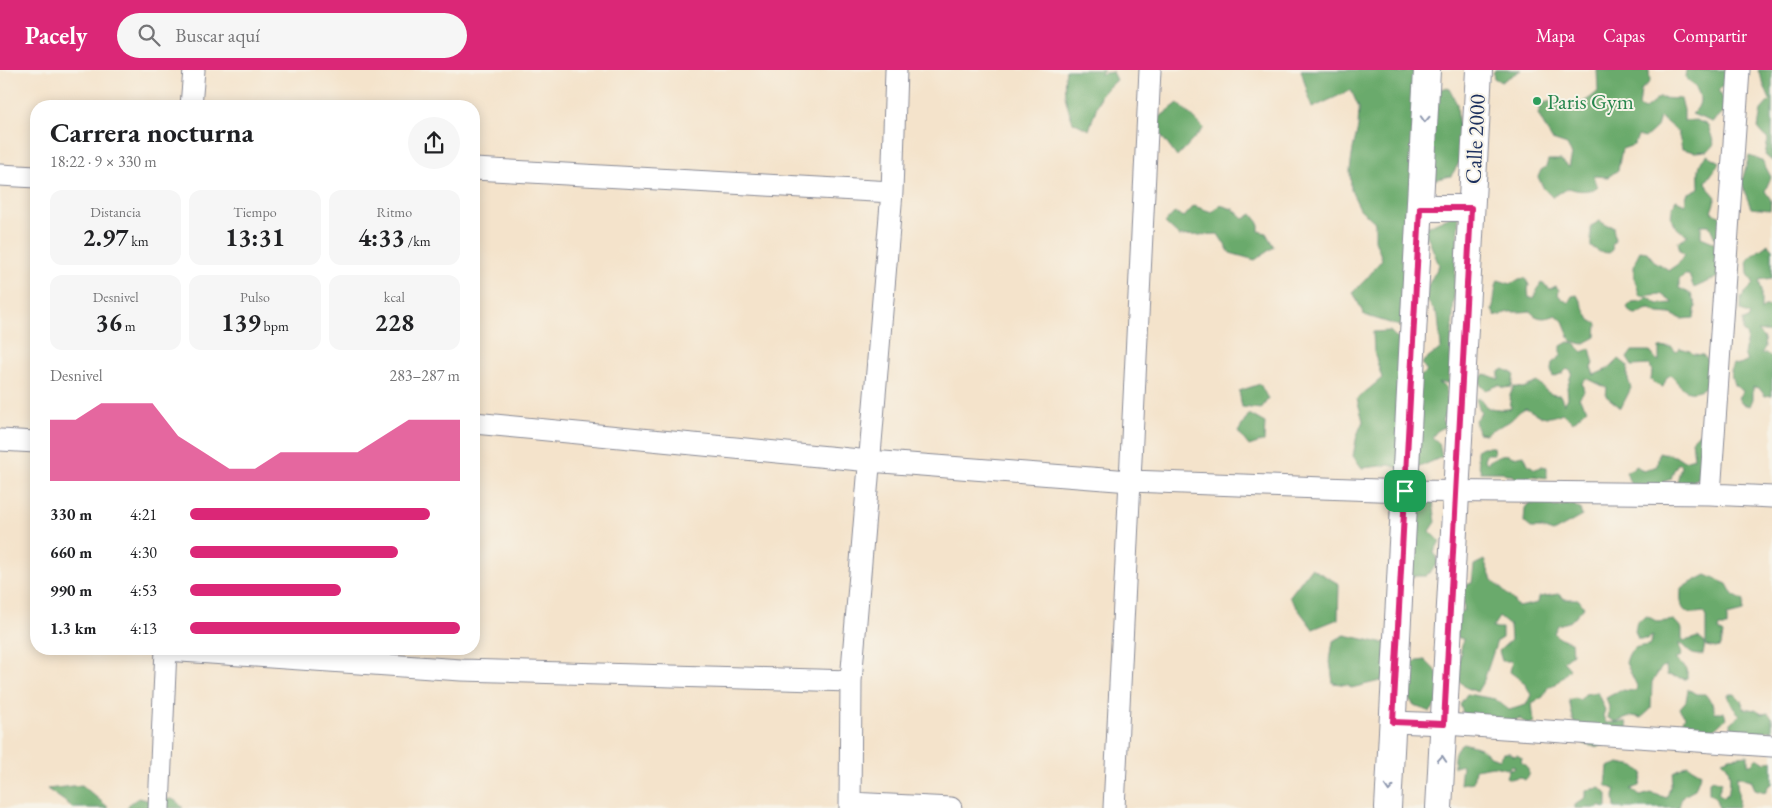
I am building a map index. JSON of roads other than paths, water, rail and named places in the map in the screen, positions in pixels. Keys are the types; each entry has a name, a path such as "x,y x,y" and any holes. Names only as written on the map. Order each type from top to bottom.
{"street":[{"path":"192,100 194,70"},
{"path":"896,70 892,192 851,681 850,806 951,808"},
{"path":"1114,808 1150,70"},
{"path":"1388,808 1427,70"},
{"name":"Calle 2000","path":"1439,808 1479,70"},
{"path":"1710,494 1739,70"},
{"path":"480,168 892,192"},
{"path":"0,175 30,177"},
{"path":"1420,208 1471,208"},
{"path":"480,424 870,461 1130,481 1405,491 1710,494 1772,497"},
{"path":"0,440 30,442"},
{"path":"159,808 166,655"},
{"path":"240,655 461,670 851,681"},
{"path":"1393,722 1772,746"}],"place":[{"name":"Paris Gym","path":"1537,101"}]}
